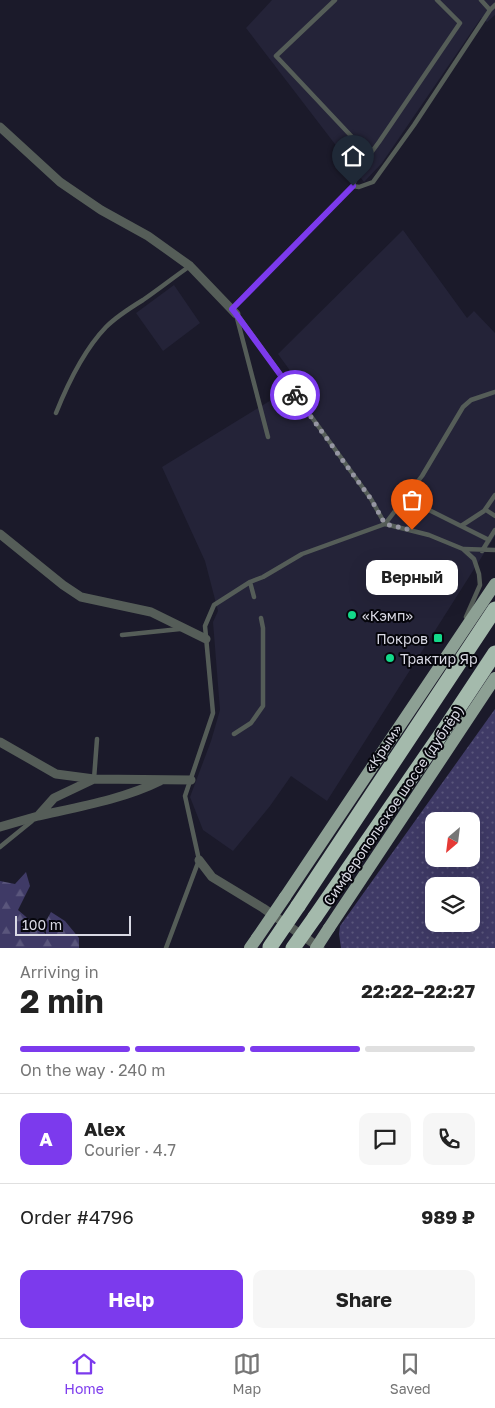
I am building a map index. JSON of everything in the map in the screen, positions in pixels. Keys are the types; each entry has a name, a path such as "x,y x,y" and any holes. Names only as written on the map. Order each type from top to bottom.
{"highway":[{"name":"«Крым»","path":"270,947 495,609"},
{"path":"294,948 495,654"}],"main road":[{"path":"253,943 495,584"},
{"name":"Симферопольское шоссе (дублёр)","path":"316,948 495,678"}],"street":[{"path":"0,127 60,182 101,210 148,236 190,266 234,311"},
{"path":"0,534 63,585 81,597 151,612 206,639"},
{"path":"0,742 56,774 94,779 191,780"},
{"path":"38,816 54,798 94,779"},
{"path":"0,827 144,789 163,780"},
{"path":"199,860 212,877 256,904 320,948"}],"lane":[{"path":"335,0 276,56 370,155"},
{"path":"234,311 353,186 356,172 370,155 460,23 437,0"},
{"path":"481,0 490,10"},
{"path":"353,186 359,187 373,182 495,5"},
{"path":"56,413 65,390 88,350 106,327 124,312 190,266"},
{"path":"151,294 155,299"},
{"path":"234,311 268,437"},
{"path":"234,311 371,499 385,524 429,535 463,549 495,550"},
{"path":"166,948 199,860 185,796 213,713 205,626 214,605 250,582 263,577 302,554 385,524 422,476 466,403 476,397 495,392"},
{"path":"461,526 486,510 495,495"},
{"path":"405,498 489,540"},
{"path":"486,510 495,516"},
{"path":"482,551 495,530"},
{"path":"456,642 480,585 474,559 463,549"},
{"path":"250,582 254,597"},
{"path":"234,734 251,723 263,706 263,628 261,618"},
{"path":"122,635 185,628"},
{"path":"477,706 495,684"},
{"path":"94,779 98,739"},
{"path":"0,847 38,816"}],"shaded area":[{"path":"272,0 495,0 495,15 487,22 481,18 382,163 364,182 246,28"},
{"path":"403,230 467,318 474,311 495,333 495,536 327,801 291,776 270,806 233,851 203,830 190,797 211,741 220,710 213,622 218,611 205,561 162,467 299,383 278,354"},
{"path":"174,285 200,323 163,351 136,313"}],"green space":[{"path":"495,709 495,948 341,948 340,926"},
{"path":"26,872 30,886 18,910 46,934 46,921 51,912 65,921 79,938 79,948 0,948 0,881 15,884"}],"way so far":[{"path":"295,395 371,499 385,524 412,530"}],"place":[{"name":"Верный","path":"412,530"},
{"name":"«Кэмп»","path":"352,615"},
{"name":"Покров","path":"438,638"},
{"name":"Трактир Яр","path":"390,658"}],"route":[{"path":"295,395 232,309 353,186"}]}
